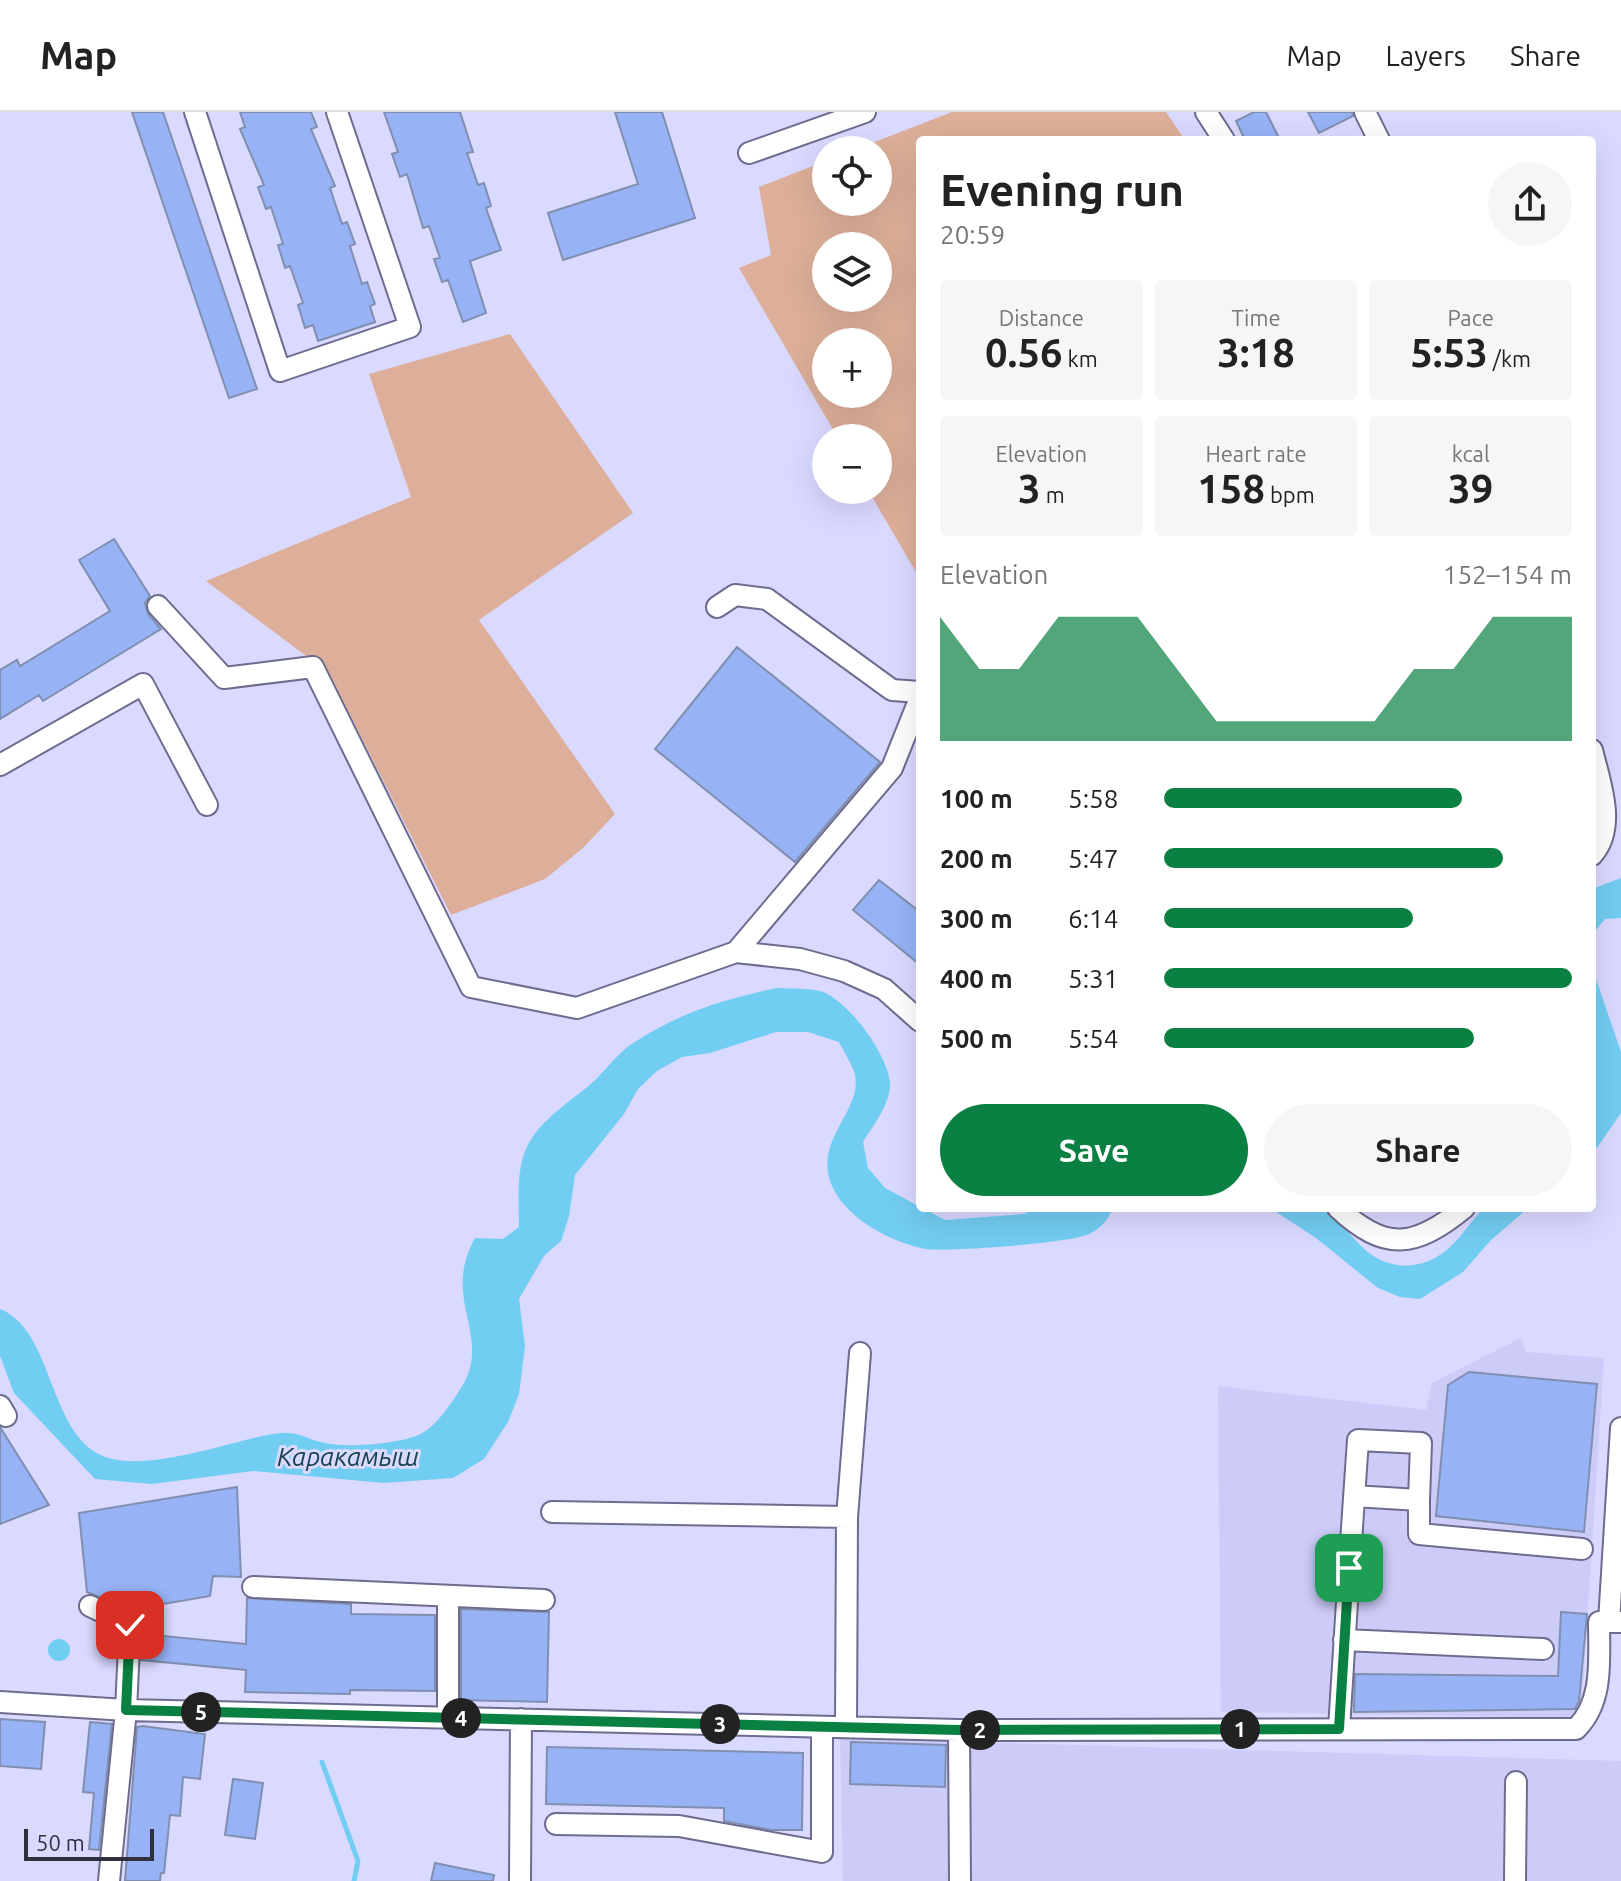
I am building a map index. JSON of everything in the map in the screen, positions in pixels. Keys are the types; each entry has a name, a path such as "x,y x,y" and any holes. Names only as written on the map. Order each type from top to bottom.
{"street":[{"path":"195,112 280,371 410,327 337,112"},
{"path":"749,153 865,112"},
{"path":"1206,112 1221,136"},
{"path":"1365,112 1377,136"},
{"path":"717,607 735,595 767,599 892,690 916,692"},
{"path":"158,606 224,678 313,667 471,987 577,1008 736,952 800,959 844,971 884,989 916,1017"},
{"path":"0,765 143,684 207,805"},
{"path":"736,952 892,768 916,708"},
{"path":"1596,767 1606,809 1602,844 1596,851"},
{"path":"1342,1212 1354,1223 1386,1241 1418,1238 1458,1212"},
{"path":"846,1727 847,1517 860,1353"},
{"path":"2,1696 126,1710 959,1730 1576,1729 1591,1714 1599,1676 1599,1622 1615,1622 1621,1428"},
{"path":"1339,1729 1358,1440 1421,1443 1419,1534 1582,1549"},
{"path":"1354,1496 1419,1500"},
{"path":"552,1512 847,1517"},
{"path":"253,1587 544,1600"},
{"path":"448,1596 448,1718"},
{"path":"90,1606 130,1625 126,1710 109,1881"},
{"path":"1344,1640 1543,1649"},
{"path":"520,1881 521,1719"},
{"path":"556,1824 679,1826 822,1852 822,1727"},
{"path":"959,1730 960,1881"},
{"path":"1515,1881 1516,1782"}],"shaded area":[{"path":"952,112 1166,112 1182,136 916,136 916,572 876,504 892,504 892,424 830,424 821,408 892,408 892,328 812,328 812,393 739,268 771,255 759,187 812,166 812,216 892,216 890,136"},
{"path":"510,334 633,513 479,620 615,814 583,848 545,879 451,915 329,673 206,581 411,497 369,374"},
{"path":"1521,1338 1526,1352 1604,1358 1581,1718 1221,1712 1218,1386 1426,1410 1432,1383"},
{"path":"840,1738 1621,1761 1621,1881 843,1881"}],"water":[{"path":"1621,878 1621,918 1605,919 1596,930 1596,887"},
{"path":"1596,979 1621,1052 1621,1113 1596,1149"},
{"name":"Каракамыш","path":"777,988 815,990 831,996 855,1017 876,1046 889,1075 889,1094 863,1142 868,1168 885,1188 916,1205 916,1212 930,1212 945,1220 1028,1212 1110,1212 1106,1220 1093,1232 1078,1237 957,1249 925,1249 873,1228 841,1201 828,1173 832,1142 852,1102 855,1089 855,1075 850,1062 839,1042 808,1032 776,1032 710,1053 682,1057 657,1071 638,1089 624,1114 575,1175 569,1216 561,1241 544,1256 519,1299 525,1346 519,1394 508,1422 484,1459 453,1478 384,1483 253,1471 152,1484 95,1479 14,1393 0,1356 0,1309 17,1320 30,1336 68,1420 80,1438 95,1452 112,1459 157,1460 282,1433 346,1445 396,1441 423,1433 447,1409 470,1369 471,1334 463,1281 466,1260 475,1238 503,1239 519,1227 521,1167 526,1149 537,1131 628,1047 668,1023 739,997"},
{"path":"1276,1212 1325,1212 1371,1254 1382,1261 1406,1266 1441,1254 1480,1212 1523,1212 1490,1241 1463,1272 1420,1299 1400,1297 1378,1288 1316,1238"},
{"path":"59,1639 67,1642 70,1650 67,1658 59,1661 51,1658 48,1650 51,1642"}],"building":[{"path":"132,112 163,112 257,389 229,398"},
{"path":"240,112 311,112 317,127 311,129 335,186 330,188 342,224 347,222 355,244 350,246 362,284 367,282 375,304 370,306 375,322 318,341 313,325 305,328 298,305 303,303 290,266 285,268 278,245 283,244 271,207 266,209 258,187 264,185 240,129 245,127"},
{"path":"384,112 460,112 473,152 467,153 478,185 484,183 491,206 486,208 501,250 470,261 486,313 463,322 448,280 442,282 434,259 440,258 429,226 423,228 407,174 400,177 392,154 398,152"},
{"path":"615,112 662,112 695,218 563,260 548,213 638,184"},
{"path":"1254,112 1266,112 1278,136 1243,136 1236,121"},
{"path":"1308,112 1352,112 1353,116 1319,133"},
{"path":"114,539 150,596 145,603 148,614 161,629 43,701 39,695 0,719 0,670 17,660 20,666 110,611 79,560"},
{"path":"737,647 880,762 795,862 655,749"},
{"path":"879,880 916,909 916,962 853,910"},
{"path":"1469,1372 1597,1384 1584,1532 1436,1516 1448,1385"},
{"path":"0,1427 49,1505 0,1524"},
{"path":"237,1487 241,1577 213,1576 210,1596 129,1610 87,1592 79,1513"},
{"path":"247,1598 351,1604 351,1614 435,1615 435,1691 350,1690 350,1694 245,1692 246,1670 141,1660 143,1634 246,1644"},
{"path":"461,1609 549,1612 547,1702 461,1700"},
{"path":"1561,1612 1587,1614 1579,1701 1575,1709 1354,1712 1355,1674 1558,1676"},
{"path":"0,1719 45,1722 41,1769 0,1766"},
{"path":"90,1722 112,1724 99,1850 89,1849 94,1793 83,1792"},
{"path":"137,1727 205,1734 200,1779 183,1777 180,1816 170,1815 164,1873 161,1873 160,1881 125,1881"},
{"path":"851,1742 946,1745 945,1787 850,1784"},
{"path":"547,1747 803,1753 802,1830 771,1830 724,1821 724,1808 546,1804"},
{"path":"233,1779 263,1783 255,1839 225,1835"},
{"path":"435,1863 494,1875 493,1881 431,1881"}],"waterway":[{"path":"322,1762 358,1861 354,1881"}],"route":[{"path":"130,1625 126,1710 959,1730 1339,1729 1349,1568"}]}
